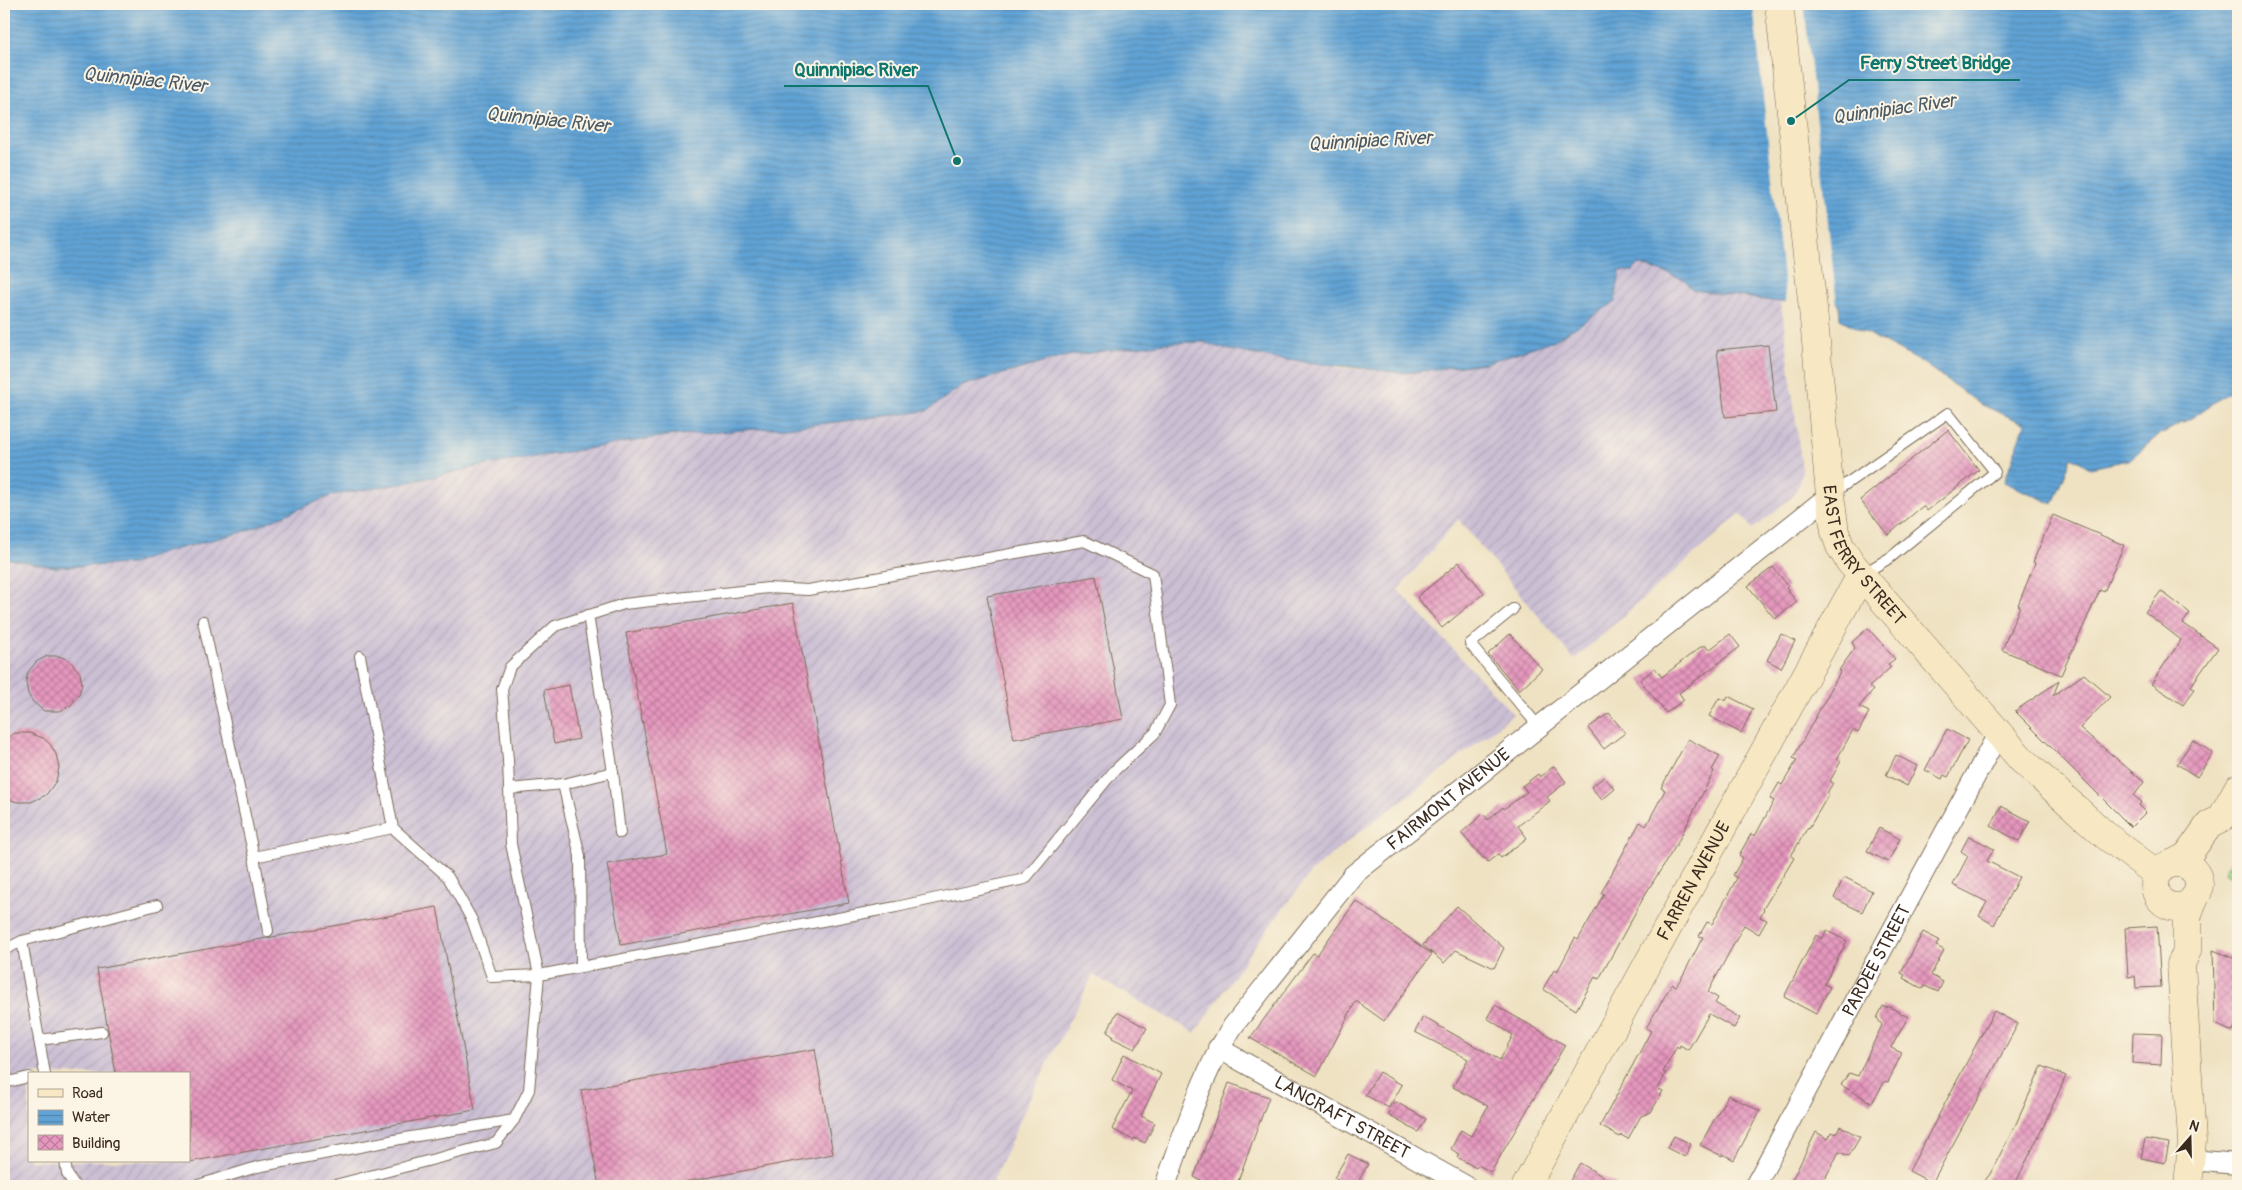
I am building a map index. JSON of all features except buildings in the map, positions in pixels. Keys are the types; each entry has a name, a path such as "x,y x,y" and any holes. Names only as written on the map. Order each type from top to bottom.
{"main road":[{"name":"EAST FERRY STREET","path":"1779,4 1813,309 1830,495 1835,532 1840,546 1850,562 1998,734 2056,793 2105,835 2166,868"},
{"name":"FARREN AVENUE","path":"1526,1186 1861,575"},
{"path":"2190,1173 2181,964 2187,951 2187,916 2203,861 2221,831 2221,819 2238,788"},
{"path":"2181,964 2174,954 2171,917 2156,891 2155,883 2166,868 2187,856 2209,825 2221,819"},
{"path":"2163,902 2180,907 2196,890 2196,874 2190,867 2183,863 2166,868"}],"street":[{"name":"FAIRMONT AVENUE","path":"1165,1186 1208,1068 1218,1048 1233,1026 1353,875 1830,495"},
{"name":"PARDEE STREET","path":"1755,1186 1998,734"},
{"name":"LANCRAFT STREET","path":"1218,1048 1466,1186"},
{"path":"2190,1173 2238,1164"}],"lane":[{"path":"1830,495 1948,413 1995,472 1891,557 1861,575"},
{"path":"331,1186 496,1143 514,1120 529,1090 539,975 511,844 502,689 510,667 555,626 624,604 768,588 808,590 1084,541 1153,574 1170,705 1155,733 1114,771 1024,879 896,907 539,975 492,977 472,920 448,877 393,828 360,656"},
{"path":"1513,609 1470,644 1539,727"},
{"path":"588,614 613,772 620,833"},
{"path":"203,621 268,931"},
{"path":"509,789 563,784 613,772"},
{"path":"563,784 580,856 581,967"},
{"path":"254,857 393,828"},
{"path":"4,950 22,941 157,906"},
{"path":"22,941 40,1040 44,1072"},
{"path":"40,1040 102,1032"},
{"path":"4,1083 28,1077"},
{"path":"195,1186 257,1167 405,1138 514,1120"},
{"path":"64,1162 74,1186"}],"shaded area":[{"path":"1638,264 1684,279 1694,290 1780,302 1802,470 1800,482 1793,496 1753,529 1740,514 1574,659 1458,519 1398,590 1513,714 1457,759 1348,841 1311,872 1253,948 1195,1033 1093,975 1029,1100 991,1186 4,1186 4,558 55,567 132,564 162,553 246,531 333,495 400,484 481,466 666,436 811,425 927,411 961,386 996,376 1067,356 1165,343 1203,342 1342,368 1404,373 1486,363 1620,271"}],"green space":[{"path":"2238,845 2238,881 2224,873"}],"water":[{"path":"4,4 2238,4 2238,386 2193,417 2159,435 2129,460 2090,468 2072,457 2053,504 2004,482 2025,424 1980,404 1923,363 1840,319 1839,304 1829,298 1780,302 1693,290 1684,279 1638,264 1633,271 1620,271 1615,302 1555,340 1486,363 1404,373 1278,359 1224,349 1203,342 1165,343 1067,356 961,386 927,411 811,425 666,436 481,466 400,484 333,495 246,531 162,553 132,564 55,567 4,558"}],"pier":[{"path":"1753,4 1804,4 1837,306 1829,301 1786,304"}],"place":[{"name":"Ferry Street Bridge","path":"1791,121"},
{"name":"Quinnipiac River","path":"957,161"}]}
